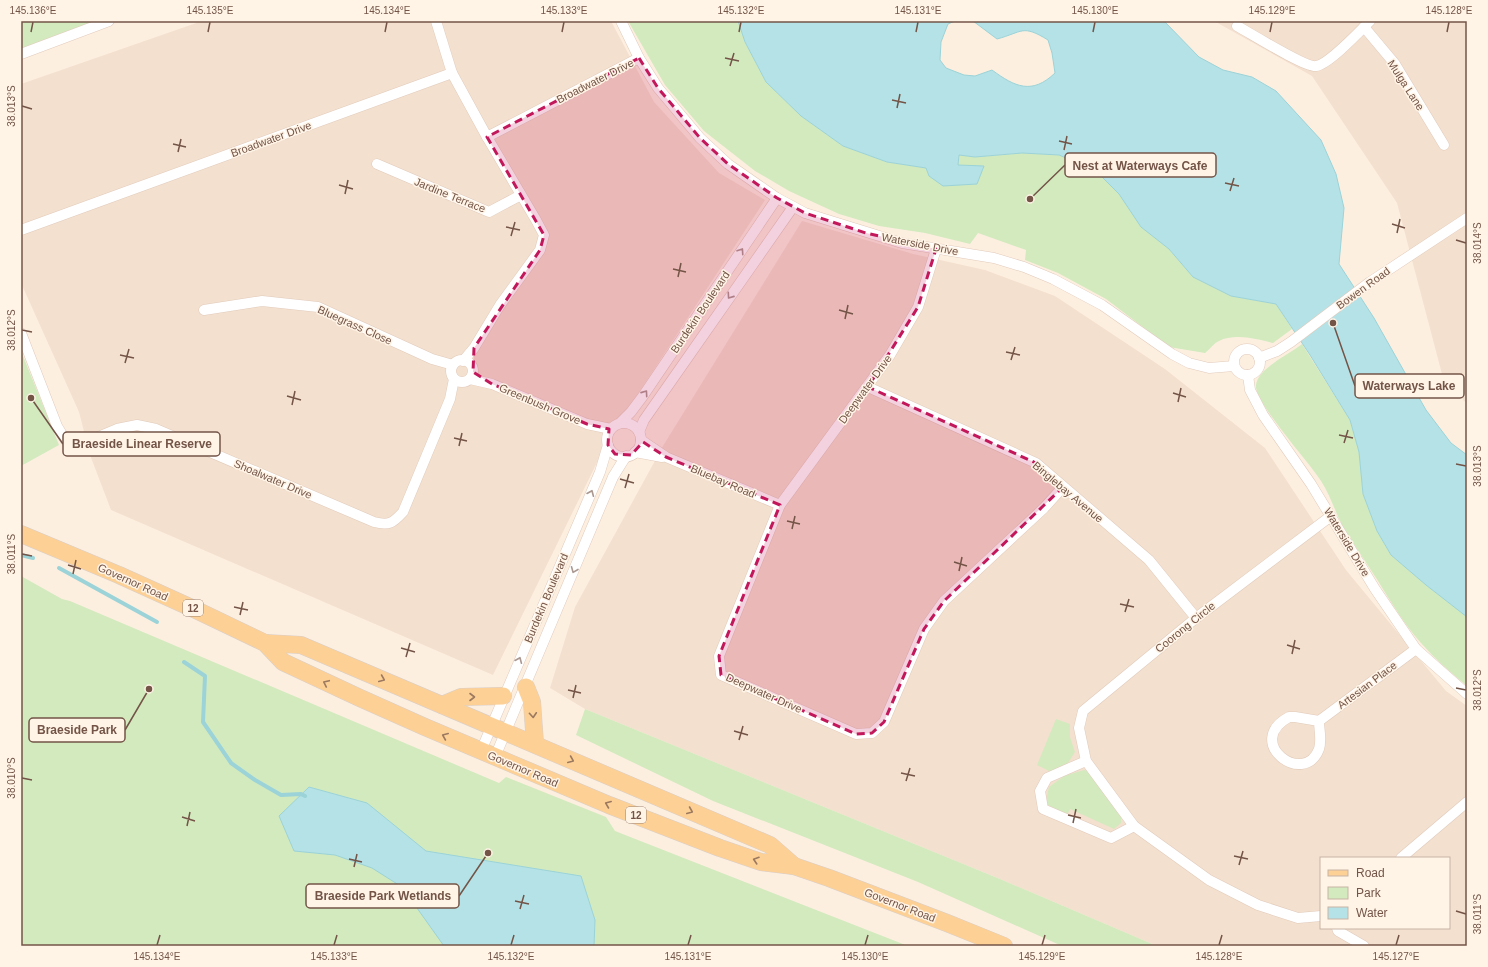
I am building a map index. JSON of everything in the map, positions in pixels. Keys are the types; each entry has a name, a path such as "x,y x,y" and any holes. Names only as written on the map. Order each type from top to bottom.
{"main road":[{"name":"Governor Road","path":"21,534 119,575 266,643 301,646 535,744 770,845 794,866"},
{"name":"Governor Road","path":"266,643 283,662 425,728 609,805 720,848 761,862 794,866 947,923 1004,946"},
{"path":"526,687 532,702 535,744"},
{"path":"442,705 461,697 503,696"}],"street":[{"path":"21,54 109,21"},
{"path":"436,21 452,73 544,235 540,250 500,305 474,348 462,372"},
{"name":"Waterside Drive","path":"621,21 639,58 658,88 700,138 728,164 777,198 793,207 819,217 902,243 994,258 1039,273 1102,305 1172,354 1189,363 1209,368 1234,366"},
{"path":"1237,26 1303,64 1316,66 1328,60 1367,24"},
{"name":"Mulga Lane","path":"1367,24 1395,64 1444,145"},
{"name":"Broadwater Drive","path":"487,137 639,58"},
{"name":"Broadwater Drive","path":"21,230 452,73"},
{"name":"Jardine Terrace","path":"377,164 489,212 521,195"},
{"name":"Burdekin Boulevard","path":"620,423 631,412 643,396 777,198"},
{"name":"Burdekin Boulevard","path":"640,436 644,420 793,207"},
{"name":"Bowen Road","path":"1260,358 1277,351 1370,282 1467,218"},
{"name":"Deepwater Drive","path":"936,249 918,307 890,355 780,505 719,656 721,675 856,734 872,734 884,722 924,629 944,601 1044,508 1063,487"},
{"name":"Bluegrass Close","path":"204,310 262,301 318,307 462,372"},
{"name":"Shoalwater Drive","path":"21,333 57,426 66,441 77,445 117,429 137,425 156,429 384,525 394,522 403,512 462,372"},
{"path":"1245,349 1254,351 1260,358 1258,369 1248,375 1239,373 1234,366 1233,361 1237,353 1245,349"},
{"name":"Greenbush Grove","path":"462,372 587,424 611,429"},
{"name":"Waterside Drive","path":"1248,375 1250,390 1263,415 1331,516 1375,589 1416,649 1467,694"},
{"name":"Binglebay Avenue","path":"868,387 1036,463 1149,560 1196,618"},
{"path":"620,423 631,424 640,436 640,444 636,452 626,456 615,454 608,442 611,429 620,423"},
{"name":"Greenbush Grove","path":"587,424 608,442"},
{"name":"Bluebay Road","path":"640,436 666,457"},
{"name":"Burdekin Boulevard","path":"488,754 498,729 503,696 600,472 608,442"},
{"name":"Bluebay Road","path":"636,452 666,457 780,505"},
{"name":"Burdekin Boulevard","path":"488,754 498,729 526,687 613,477 626,456"},
{"name":"Coorong Circle","path":"1320,916 1298,918 1258,905 1209,880 1134,826 1086,761 1079,728 1083,711 1196,618 1331,516"},
{"name":"Artesian Place","path":"1319,721 1416,649"},
{"path":"1289,717 1319,721 1320,744 1318,750 1309,760 1302,763 1289,762 1277,754 1272,741 1273,734 1281,722 1289,717"},
{"path":"1086,761 1047,778 1040,791 1042,809 1111,838 1134,826"},
{"path":"1402,857 1467,802"},
{"path":"1337,929 1364,946"}],"highlighted area":[{"path":"639,58 658,88 700,138 728,164 777,198 805,213 866,233 936,249 918,307 868,387 1036,463 1063,487 944,601 924,629 884,722 872,733 856,734 721,675 719,656 780,505 666,457 643,442 631,455 615,454 608,445 609,429 587,424 492,384 473,372 474,348 540,250 544,235 487,137"}],"shaded area":[{"path":"202,21 611,21 654,102 719,173 765,200 609,438 493,675 111,510 90,455 79,412 21,283 21,84"},
{"path":"1214,21 1467,21 1467,404 1443,378 1397,203 1312,76"},
{"path":"802,221 913,254 985,270 1055,296 1165,369 1265,448 1346,570 1446,691 1467,706 1467,946 1157,946 1000,879 585,709 550,688 575,607 663,446"}],"green space":[{"path":"21,21 98,21 21,50"},
{"path":"628,21 738,21 745,42 766,82 801,116 843,146 887,162 926,168 958,165 959,155 975,157 1022,153 1059,155 1095,170 1119,194 1141,227 1169,249 1193,277 1231,296 1276,304 1292,329 1273,343 1232,337 1217,342 1205,353 1169,347 1106,299 1058,273 1025,260 1026,250 978,233 970,244 925,233 879,226 839,214 789,191 755,171 704,131 665,85"},
{"path":"1302,344 1350,420 1359,452 1363,494 1377,531 1391,555 1467,617 1467,686 1432,655 1403,621 1342,525 1330,497 1321,481 1272,418 1257,393 1256,385 1262,373 1268,367"},
{"path":"21,351 59,445 21,466"},
{"path":"21,576 62,599 70,601 499,783 506,777 606,817 615,831 908,946 21,946"},
{"path":"585,709 1000,879 1157,946 1062,946 918,882 713,801 576,735"},
{"path":"1056,719 1070,724 1070,737 1075,752 1068,763 1051,772 1037,765"},
{"path":"1084,770 1091,773 1121,813 1121,823 1114,829 1070,809 1067,815 1050,808 1046,801 1049,787 1064,776"}],"water":[{"path":"738,21 955,21 948,24 941,42 940,60 946,68 964,75 975,76 992,70 1008,81 1024,86 1031,86 1047,80 1055,73 1052,53 1048,40 1033,32 1027,31 1018,32 997,39 973,21 1164,21 1199,57 1223,70 1252,77 1276,91 1321,140 1336,174 1344,208 1339,264 1374,318 1426,410 1451,443 1467,455 1467,617 1391,555 1377,531 1363,494 1359,452 1350,420 1310,355 1276,304 1231,296 1193,277 1169,249 1141,227 1119,194 1095,170 1059,155 1022,153 975,157 959,155 958,165 984,166 977,184 943,186 929,176 926,168 887,162 843,146 801,116 766,82 745,42"},
{"path":"309,787 367,803 426,851 581,876 595,920 594,946 444,946 402,887 372,868 335,855 294,851 279,816"}],"waterway":[{"path":"21,555 33,558"},
{"path":"59,568 157,622"},
{"path":"184,662 205,676 203,722 231,763 255,780 281,795 301,794 305,796"}],"place":[{"name":"Nest at Waterways Cafe","path":"1030,199"},
{"name":"Waterways Lake","path":"1333,323"},
{"name":"Braeside Linear Reserve","path":"31,398"},
{"name":"Braeside Park","path":"149,689"},
{"name":"Braeside Park Wetlands","path":"488,853"}]}
